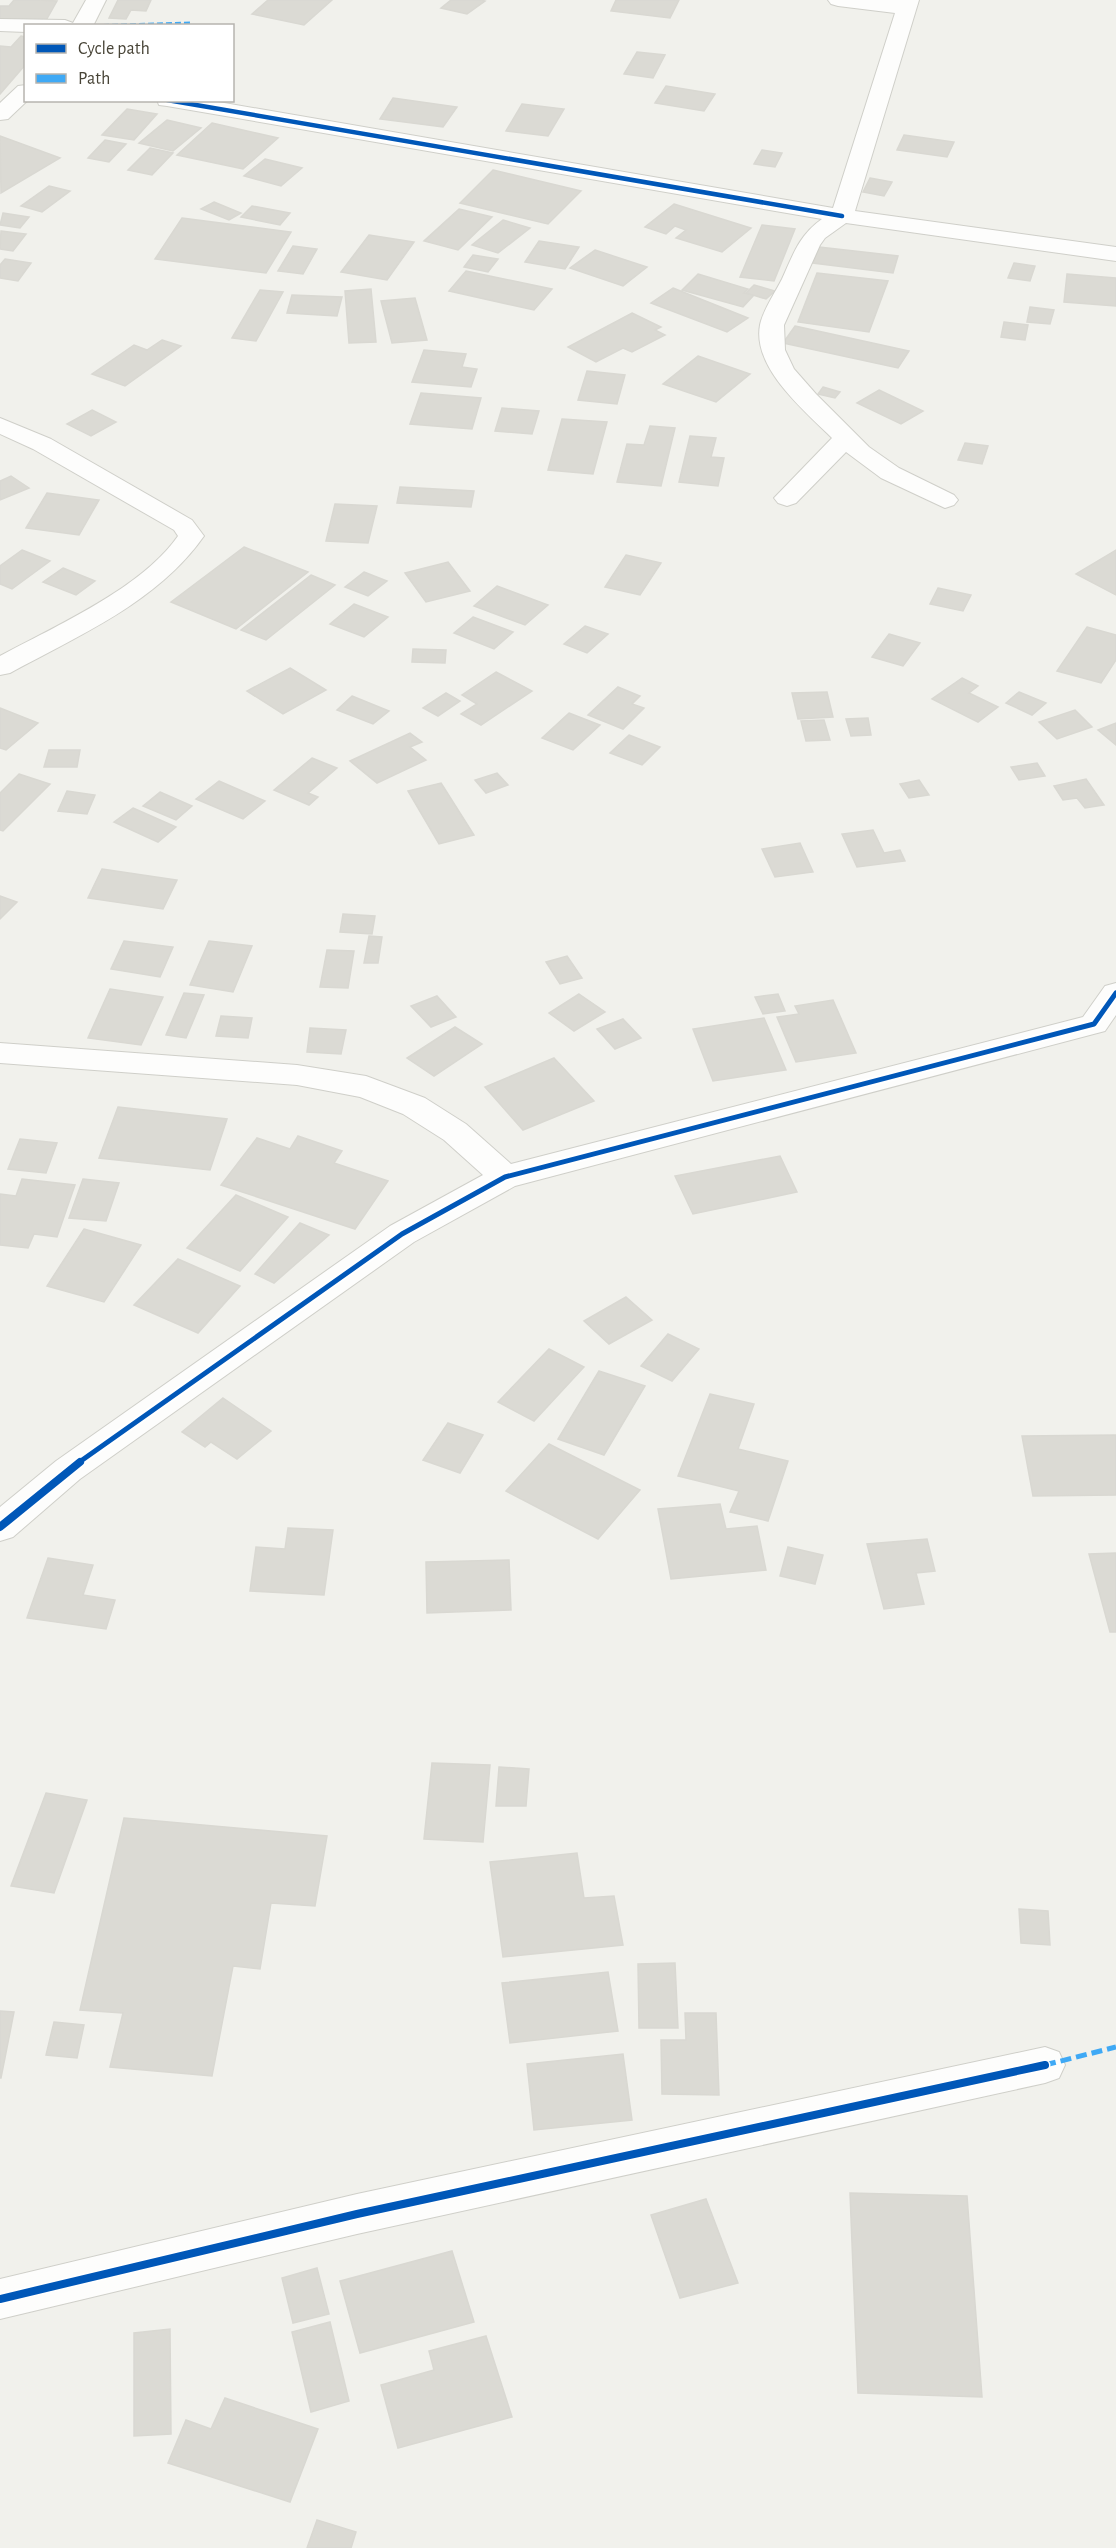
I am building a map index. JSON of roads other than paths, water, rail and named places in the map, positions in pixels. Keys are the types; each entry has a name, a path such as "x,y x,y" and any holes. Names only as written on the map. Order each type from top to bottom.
{"street":[{"path":"82,24 96,0"},
{"path":"838,0 907,4 869,135 842,216 816,234 809,244 772,325 773,350 783,371 844,439 890,473 945,500"},
{"path":"0,25 24,25"},
{"path":"0,114 24,93"},
{"path":"179,102 842,216 1116,254"},
{"path":"0,425 42,444 183,525 191,536 186,547 162,569 116,602 0,667"},
{"path":"787,498 844,439"},
{"path":"0,1527 68,1470 402,1234 505,1176 841,1091 1105,1031 1116,993"},
{"path":"0,1053 297,1075 366,1087 414,1106 455,1132 505,1176"},
{"path":"0,2299 357,2214 1045,2066"}]}
